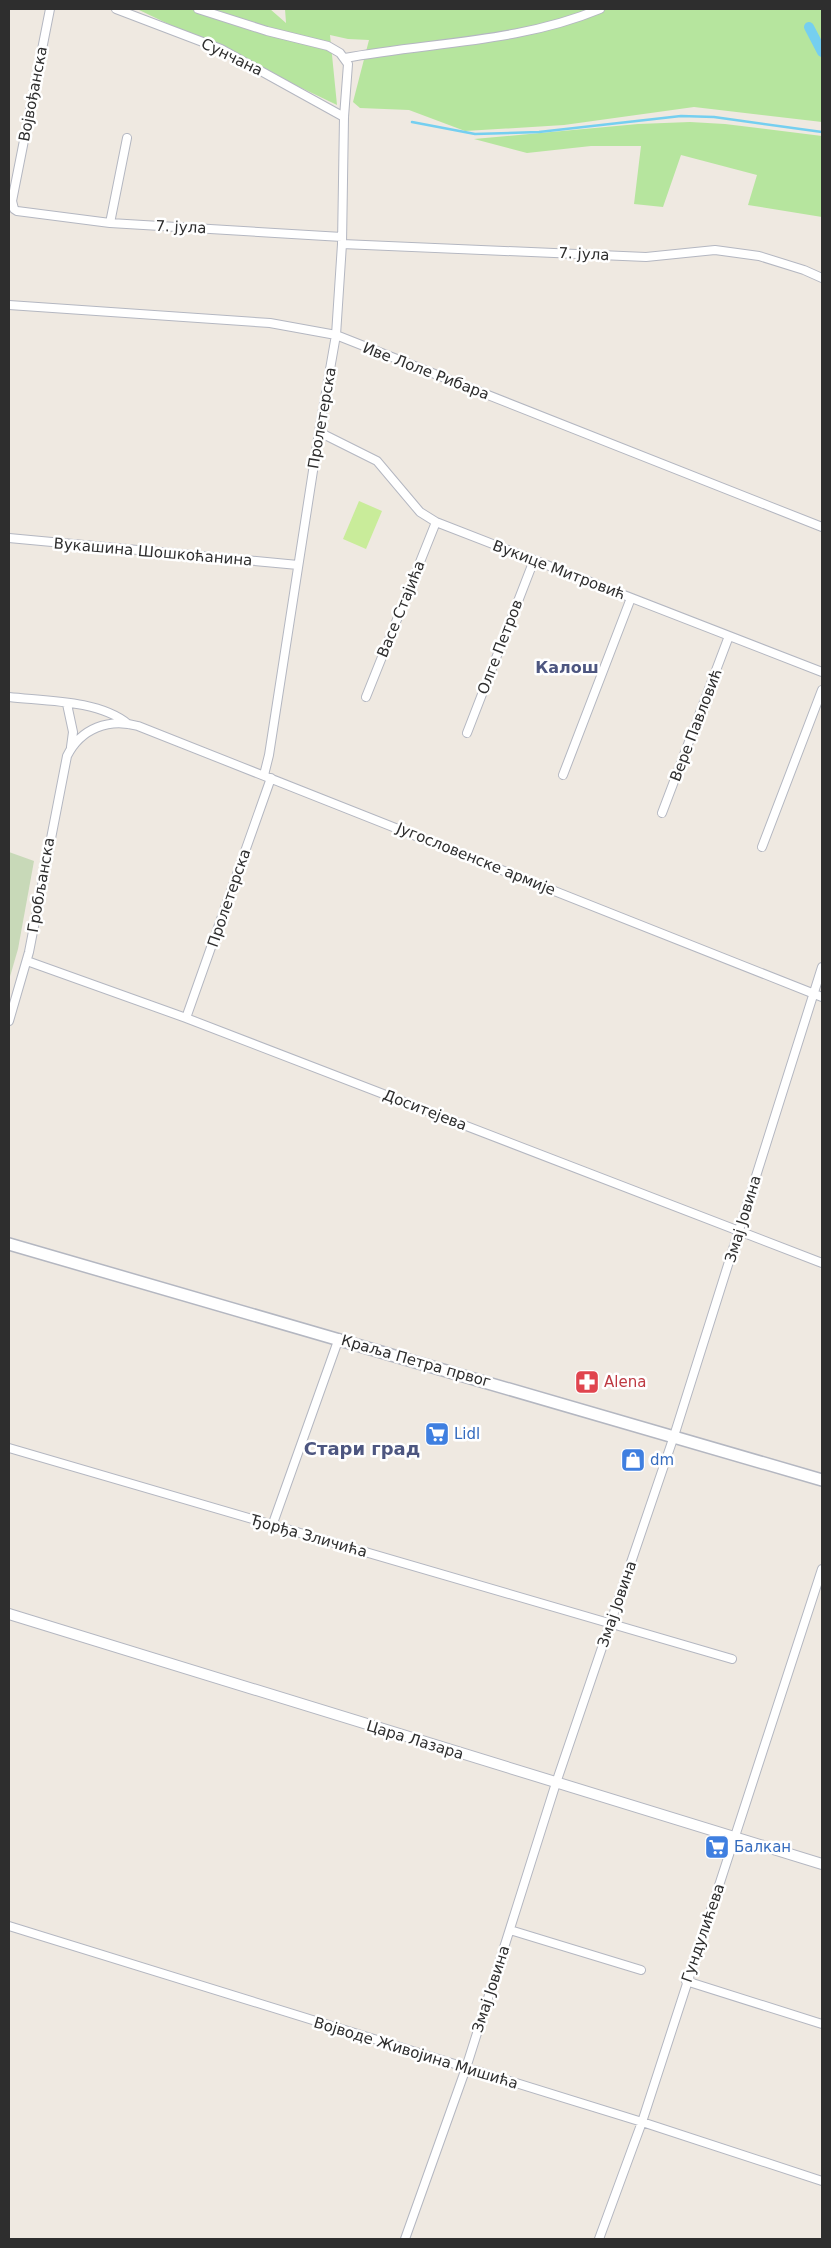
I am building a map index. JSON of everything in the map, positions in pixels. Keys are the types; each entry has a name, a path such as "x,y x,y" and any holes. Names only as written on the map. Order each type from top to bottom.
{"main road":[{"name":"Краља Петра првог","path":"9,1244 339,1338 822,1480"}],"street":[{"name":"Војвођанска","path":"14,209 12,202 50,9"},
{"name":"Сунчана","path":"116,9 221,49 344,117"},
{"path":"198,9 267,31 328,46 336,49 345,58 514,34 558,23 600,9"},
{"name":"Пролетерска","path":"186,1018 267,776 298,565 336,335 342,240 344,117 348,70 345,58"},
{"path":"110,223 127,138"},
{"name":"7. јула","path":"14,209 21,212 110,223 342,240 646,257 715,250 759,256 804,270 822,278"},
{"name":"Иве Лоле Рибара","path":"9,306 270,323 336,335 822,527"},
{"name":"Вукице Митровић","path":"319,432 377,461 420,512 436,522 822,672"},
{"name":"Васе Стајића","path":"366,697 436,522"},
{"name":"Вукашина Шошкоћанина","path":"9,538 298,565"},
{"name":"Олге Петров","path":"467,733 534,560"},
{"path":"563,775 632,598"},
{"name":"Вере Павловић","path":"662,813 729,636"},
{"path":"762,847 822,690"},
{"name":"Југословенске армије","path":"9,697 107,711 119,716 128,724"},
{"path":"67,704 73,732 71,747"},
{"name":"Југословенске армије","path":"71,747 88,731 109,723 128,724 267,776 822,997"},
{"name":"Гробљанска","path":"9,1021 27,961 63,767 71,747"},
{"name":"Доситејева","path":"27,961 186,1018 822,1263"},
{"name":"Змај Јовина","path":"405,2239 466,2068 556,1783 674,1436 822,967"},
{"path":"272,1526 339,1338"},
{"name":"Ђорђа Зличића","path":"9,1448 732,1659"},
{"name":"Гундулићева","path":"599,2239 642,2122 686,1981 736,1836 822,1569"},
{"name":"Цара Лазара","path":"9,1614 822,1864"},
{"name":"Војводе Живојина Мишића","path":"9,1926 642,2122 822,2181"},
{"path":"510,1930 641,1970"},
{"path":"686,1981 822,2024"}],"green space":[{"path":"137,9 270,9 286,23 285,9 822,9 822,122 694,107 564,125 465,131 409,110 360,108 353,102 369,40 348,39 330,35 337,105"},
{"path":"690,122 725,124 822,136 822,217 748,205 757,175 681,155 663,207 634,204 641,146 591,146 527,153 474,139 638,124"},
{"path":"359,501 382,511 366,549 343,539"},
{"path":"9,852 34,861 18,949 9,980"}],"waterway":[{"path":"809,27 822,52"},
{"path":"412,122 475,134 539,132 681,116 714,117 822,132"}],"place":[{"name":"Alena","path":"587,1382"},
{"name":"Lidl","path":"437,1434"},
{"name":"dm","path":"633,1460"},
{"name":"Балкан","path":"717,1847"}],"district":[{"name":"Калош","path":"567,667"},
{"name":"Стари град","path":"362,1449"}]}
